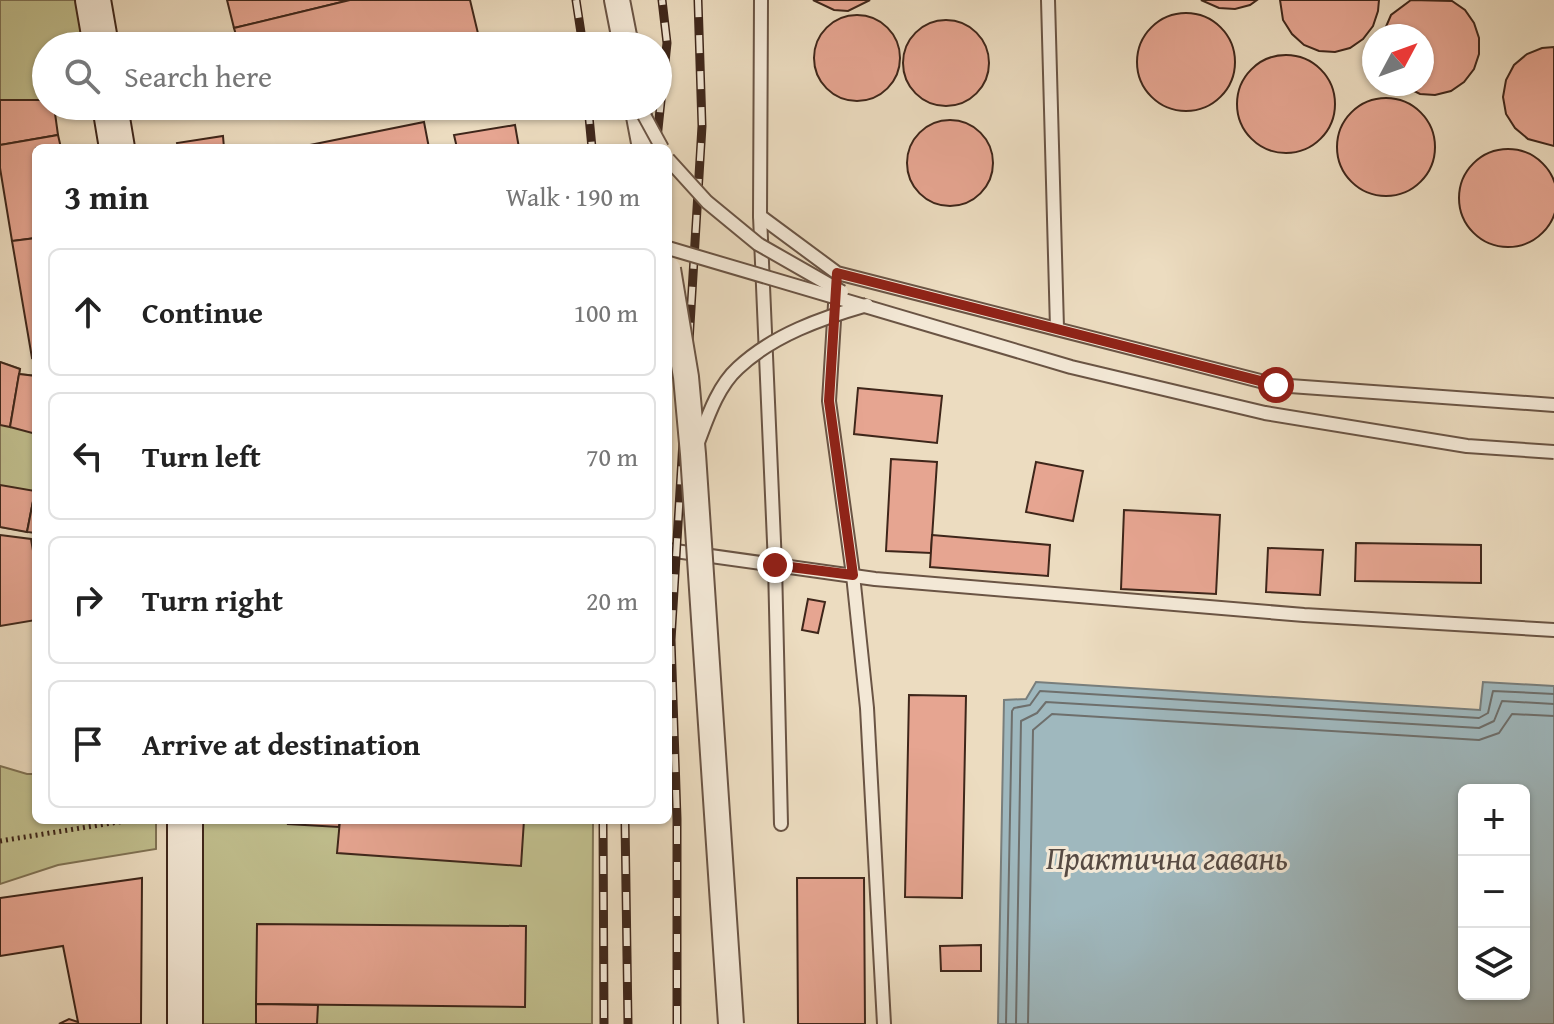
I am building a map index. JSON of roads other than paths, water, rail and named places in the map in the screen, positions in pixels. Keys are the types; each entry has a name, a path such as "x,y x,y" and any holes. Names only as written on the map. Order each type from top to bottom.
{"main road":[{"path":"93,0 99,32"},
{"path":"112,120 116,144"},
{"path":"185,824 185,1024"}],"street":[{"path":"617,0 623,32"},
{"path":"640,120 644,144"},
{"path":"672,293 686,377 693,454 731,1024"}],"lane":[{"path":"761,0 760,216 775,565 781,824"},
{"path":"1048,0 1057,328"},
{"path":"646,120 660,144"},
{"path":"672,163 707,202 758,244 867,305"},
{"path":"760,216 837,273 1276,385 1554,405"},
{"path":"672,249 1071,367 1265,413 1467,446 1554,452"},
{"path":"837,273 829,401 853,575 867,708 884,1024"},
{"path":"693,454 715,402 737,369 783,336 834,314 867,305"},
{"path":"672,551 853,575 1304,615 1554,630"}],"water":[{"name":"Практична гавань","path":"1036,682 1480,710 1483,682 1554,686 1554,1024 998,1024 1004,700 1026,699"}],"railway":[{"path":"576,0 581,32"},
{"path":"662,0 666,32"},
{"path":"672,623 702,126 698,0"},
{"path":"589,120 592,144"},
{"path":"656,144 659,120"},
{"path":"672,670 677,819 677,1024"},
{"path":"603,824 604,1024"},
{"path":"625,824 628,1024"}]}
